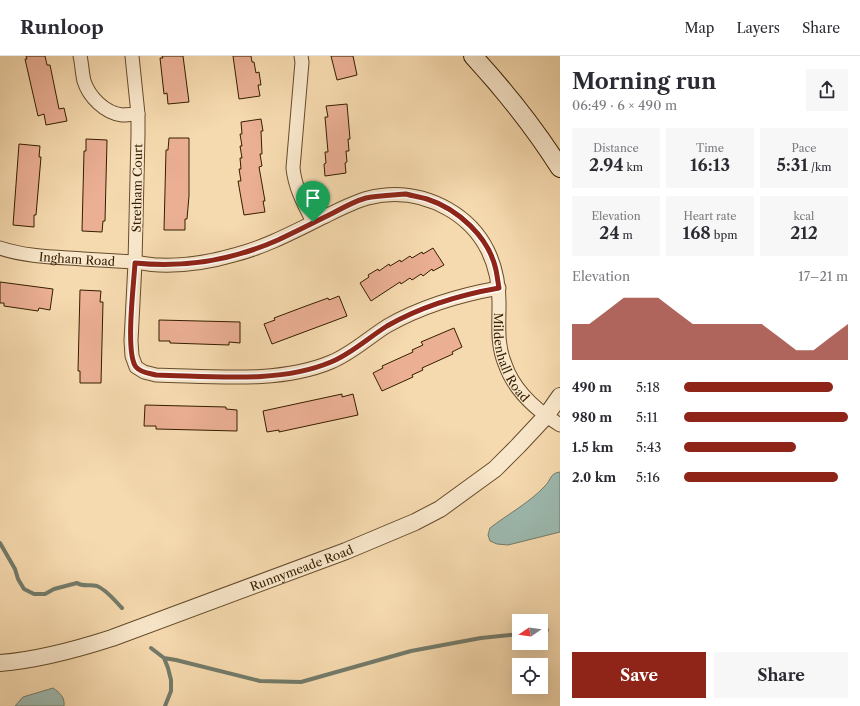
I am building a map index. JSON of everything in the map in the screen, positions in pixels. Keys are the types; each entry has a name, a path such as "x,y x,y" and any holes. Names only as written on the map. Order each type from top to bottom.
{"main road":[{"path":"473,56 529,121 560,168"}],"street":[{"path":"80,56 84,81 93,97 106,110 122,115 138,114"},
{"name":"Stretham Court","path":"132,56 138,114 135,263 131,341 132,356 136,367 144,372 156,375 254,377 309,370 332,362 386,327 429,305 499,288"},
{"path":"301,56 302,62 293,168 294,178 298,190 313,222"},
{"name":"Ingham Road","path":"0,248 15,253 36,256 159,265 182,265 234,255 254,249 277,240 348,205 366,198 406,194 428,200 454,213 465,221 479,236 489,251 494,263 499,288"},
{"name":"Mildenhall Road","path":"499,288 498,328 500,347 505,365 513,382 524,398 546,416 560,425"},
{"name":"Runnymeade Road","path":"0,663 75,650 112,638 346,551 415,522 440,509 494,469 546,416 560,396"}],"water":[{"path":"560,472 560,532 508,545 497,544 490,541 488,535 490,528 532,498 547,484 552,475"},
{"path":"53,688 62,696 64,706 15,706 23,697"}],"building":[{"path":"26,56 45,56 47,65 50,65 59,109 64,108 67,121 46,125 44,114 38,116 25,59 27,59"},
{"path":"162,56 183,56 189,102 168,104 167,93 164,94 160,58 163,58"},
{"path":"233,56 251,56 256,73 259,72 261,85 258,85 260,96 239,99"},
{"path":"331,56 353,56 357,75 337,80"},
{"path":"347,104 350,139 348,139 349,151 346,151 346,173 325,176 325,152 328,152 325,117 328,117 326,106"},
{"path":"261,119 263,131 261,131 262,154 260,154 262,166 259,167 265,201 263,201 265,212 244,215 238,181 241,181 239,169 241,169 240,158 242,158 240,146 242,146 240,134 242,134 241,122"},
{"path":"169,138 189,138 189,196 187,219 185,219 185,230 164,230 166,150 168,150"},
{"path":"86,139 107,140 105,221 103,221 102,232 82,231 84,151 86,151"},
{"path":"19,144 40,146 39,157 41,157 34,227 13,225"},
{"path":"433,248 444,265 433,271 432,269 423,276 421,274 412,280 410,278 401,284 400,282 371,301 360,283 369,277 368,275 378,269 379,271 389,264 390,266 400,260 401,262 410,256 412,258 422,252 423,254"},
{"path":"0,282 53,289 50,310 39,308 38,311 4,306 4,303 0,303"},
{"path":"80,290 101,291 100,302 103,302 101,383 80,383 80,371 78,371"},
{"path":"339,296 347,316 272,344 264,324 275,320 274,318 306,306 328,298 329,300"},
{"path":"159,320 240,322 240,343 229,342 229,345 170,343 170,341 159,341"},
{"path":"454,328 462,347 452,352 453,354 422,368 423,370 412,375 413,377 382,391 373,373 383,368 382,366 413,352 412,350 423,345 421,342"},
{"path":"342,394 342,397 353,394 358,415 279,432 279,430 267,432 263,411"},
{"path":"145,405 226,407 226,409 237,410 237,431 156,429 156,426 144,426"}],"waterway":[{"path":"0,543 15,569 18,579 24,589 34,594 45,594 54,589 77,583 82,585 94,585 104,590 122,608"},
{"path":"164,658 260,681 301,682 411,651 481,638 512,635"},
{"path":"151,648 164,658 171,680 171,691 165,706"}],"route":[{"path":"406,194 428,200 449,209 465,221 479,236 489,251 496,268 499,288 473,293 429,305 386,327 332,362 309,370 254,377 156,375 144,372 136,367 132,356 131,341 135,263 182,265 209,261 254,249 277,240 313,222 366,198 406,194"}]}
